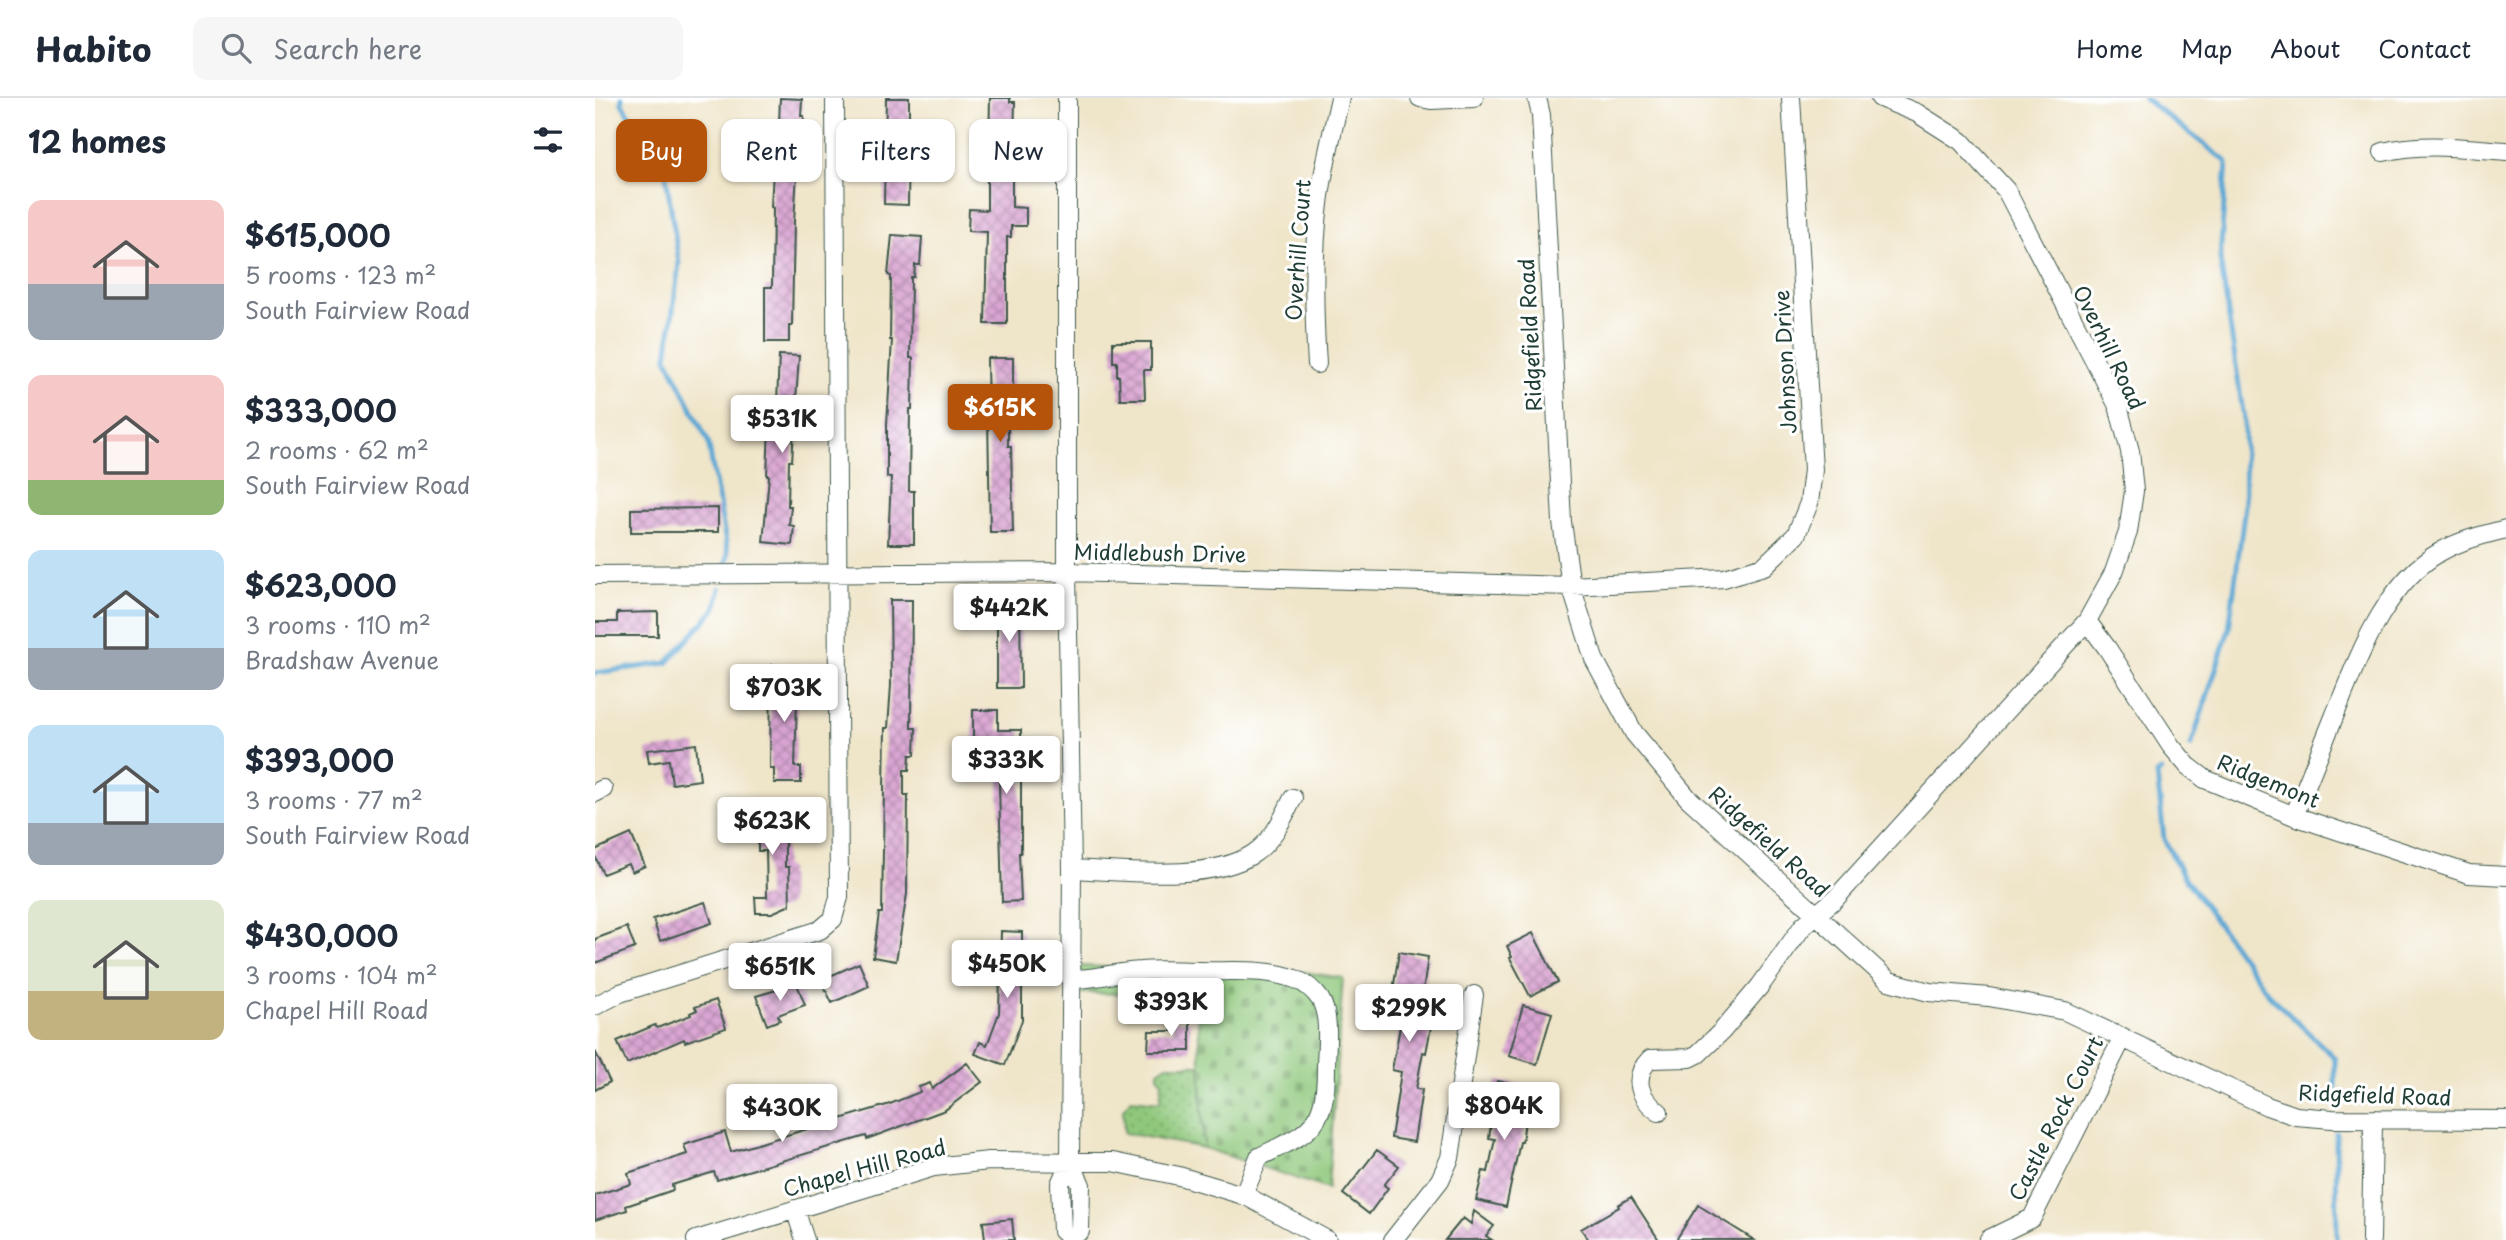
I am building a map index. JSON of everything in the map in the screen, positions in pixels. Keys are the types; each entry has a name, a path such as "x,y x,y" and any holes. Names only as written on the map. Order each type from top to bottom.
{"street":[{"path":"595,1006 620,993 820,930 833,919 839,897 835,98"},
{"path":"1067,98 1067,572 1072,869 1070,1161 1081,1185 1080,1231 1072,1239"},
{"name":"Overhill Court","path":"1317,364 1314,328 1316,237 1323,179 1340,98"},
{"path":"1420,98 1473,98"},
{"name":"Ridgefield Road","path":"1537,98 1541,115 1562,522 1571,586 1594,659 1634,733 1688,798 1889,981 1929,992 1989,997 2066,1011 2286,1113 2373,1121 2506,1120"},
{"name":"Johnson Drive","path":"1724,579 1764,566 1796,535 1809,503 1813,470 1791,98"},
{"name":"Overhill Road","path":"1659,1112 1647,1104 1642,1096 1640,1086 1643,1066 1650,1059 1690,1058 1698,1054 1722,1031 1760,986 1803,926 1835,899 2087,621 2114,572 2128,532 2134,491 2130,451 2118,406 2006,190 1961,141 1917,113 1880,98"},
{"path":"2383,152 2436,145 2506,151"},
{"path":"2294,816 2358,659 2387,604 2411,576 2439,552 2471,537 2506,529"},
{"name":"Middlebush Drive","path":"595,575 1067,572 1571,586 1724,579"},
{"name":"Ridgemont","path":"2087,621 2108,648 2171,746 2188,766 2205,779 2294,816 2469,874 2506,876"},
{"path":"1072,869 1171,872 1216,870 1254,854 1277,830 1293,797"},
{"path":"1072,979 1139,971 1266,972 1295,979 1308,986 1320,1000 1324,1013 1326,1049 1325,1098 1321,1112 1306,1133 1259,1157 1243,1196"},
{"path":"1393,1240 1440,1180 1450,1158 1474,995"},
{"name":"Castle Rock Court","path":"1989,1239 2032,1217 2123,1037"},
{"path":"2371,1240 2373,1121"},
{"name":"Chapel Hill Road","path":"696,1240 934,1167 989,1161 1070,1161 1113,1163 1179,1176 1243,1196 1327,1240"},
{"path":"795,1209 805,1240"}],"green space":[{"path":"1074,966 1305,972 1343,978 1328,1189 1204,1148 1197,995 1074,993"},
{"path":"1167,1065 1200,1065 1204,1148 1124,1133 1123,1109 1131,1099 1160,1102 1162,1081 1158,1071"}],"building":[{"path":"780,98 802,99 801,116 804,116 804,119 779,119"},
{"path":"886,98 909,98 909,119 886,119"},
{"path":"990,98 1010,98 1010,102 1015,102 1015,119 990,119"},
{"path":"772,182 796,182 792,326 789,326 789,342 765,342 765,287 772,287"},
{"path":"884,182 908,182 908,205 884,204"},
{"path":"987,182 1012,182 1012,207 1026,208 1026,226 1011,226 1011,237 1007,237 1007,324 985,324 987,232 968,231 969,209 987,210"},
{"path":"892,235 922,237 920,265 915,265 914,277 911,277 910,358 913,358 909,491 914,491 914,544 888,544 891,477 887,477 887,424 892,340 891,276 888,275"},
{"path":"1113,342 1151,342 1151,370 1144,370 1145,399 1120,399 1117,362 1113,362"},
{"path":"779,355 799,356 792,461 789,461 789,525 794,526 792,545 763,542 769,476 769,426 776,426"},
{"path":"987,358 1013,358 1013,396 1008,396 1008,446 1011,446 1013,532 990,532"},
{"path":"718,508 718,532 631,532 631,509"},
{"path":"890,600 912,600 911,728 916,728 915,755 910,755 909,770 904,770 904,795 908,795 907,894 896,961 873,957 879,913 882,913 885,728 888,728 891,685"},
{"path":"997,600 1020,600 1021,688 997,688"},
{"path":"658,612 658,636 595,636 595,622 617,622 617,613"},
{"path":"771,665 798,665 795,767 801,767 801,783 774,783 774,769 770,769"},
{"path":"973,710 998,710 998,730 1021,730 1021,901 1002,902 998,743 973,744"},
{"path":"696,744 700,780 672,784 669,760 649,763 647,750"},
{"path":"760,806 785,806 785,867 789,867 790,905 772,913 756,913 755,897 767,897 766,851 758,851 758,839 746,839 746,819 760,819"},
{"path":"631,834 645,866 632,872 628,864 603,874 595,850"},
{"path":"705,902 712,923 660,941 653,919"},
{"path":"627,927 635,948 595,963 595,939"},
{"path":"1001,931 1022,932 1022,1020 1005,1065 975,1054 980,1042 987,1045 999,1013"},
{"path":"1533,933 1558,982 1530,996 1510,958 1512,957 1507,946"},
{"path":"1399,952 1428,957 1423,991 1419,991 1414,1019 1432,1022 1416,1089 1422,1090 1414,1142 1391,1138 1401,1072 1392,1070 1405,999 1392,997"},
{"path":"859,963 869,986 832,1003 821,980"},
{"path":"797,984 805,1005 778,1015 780,1020 767,1025 756,996"},
{"path":"716,1000 726,1028 685,1042 684,1039 627,1064 617,1041 655,1025 657,1028 691,1015 690,1013 697,1010 695,1007"},
{"path":"1523,1005 1552,1013 1537,1064 1509,1056"},
{"path":"1173,1021 1190,1021 1190,1051 1148,1051 1149,1031 1173,1031"},
{"path":"595,1051 610,1082 595,1090"},
{"path":"967,1063 982,1082 945,1110 867,1139 866,1136 717,1180 714,1172 672,1185 673,1190 626,1206 627,1210 595,1220 595,1195 631,1184 628,1173 687,1154 684,1145 725,1132 731,1152 890,1104 920,1092 919,1087 930,1083 932,1089"},
{"path":"1497,1081 1530,1086 1522,1142 1506,1207 1476,1200 1483,1171 1488,1172 1495,1139 1489,1138"},
{"path":"1377,1150 1399,1166 1384,1185 1388,1188 1369,1214 1343,1194"},
{"path":"1631,1197 1659,1240 1589,1240 1581,1229"},
{"path":"1698,1205 1754,1240 1676,1240"},
{"path":"1474,1211 1494,1226 1486,1236 1492,1240 1445,1240 1463,1218 1471,1224"},
{"path":"1012,1219 1014,1240 985,1240 983,1222"}],"waterway":[{"path":"622,98 622,104 665,168 679,263 667,358 708,441 728,554 726,562"},
{"path":"2144,98 2227,162 2220,259 2244,419 2245,505 2229,629 2191,746"},
{"path":"595,673 667,663 715,609 720,588"},
{"path":"2161,771 2157,774 2164,839 2182,874 2270,996 2335,1058 2335,1106"},
{"path":"2336,1133 2337,1240"}]}
